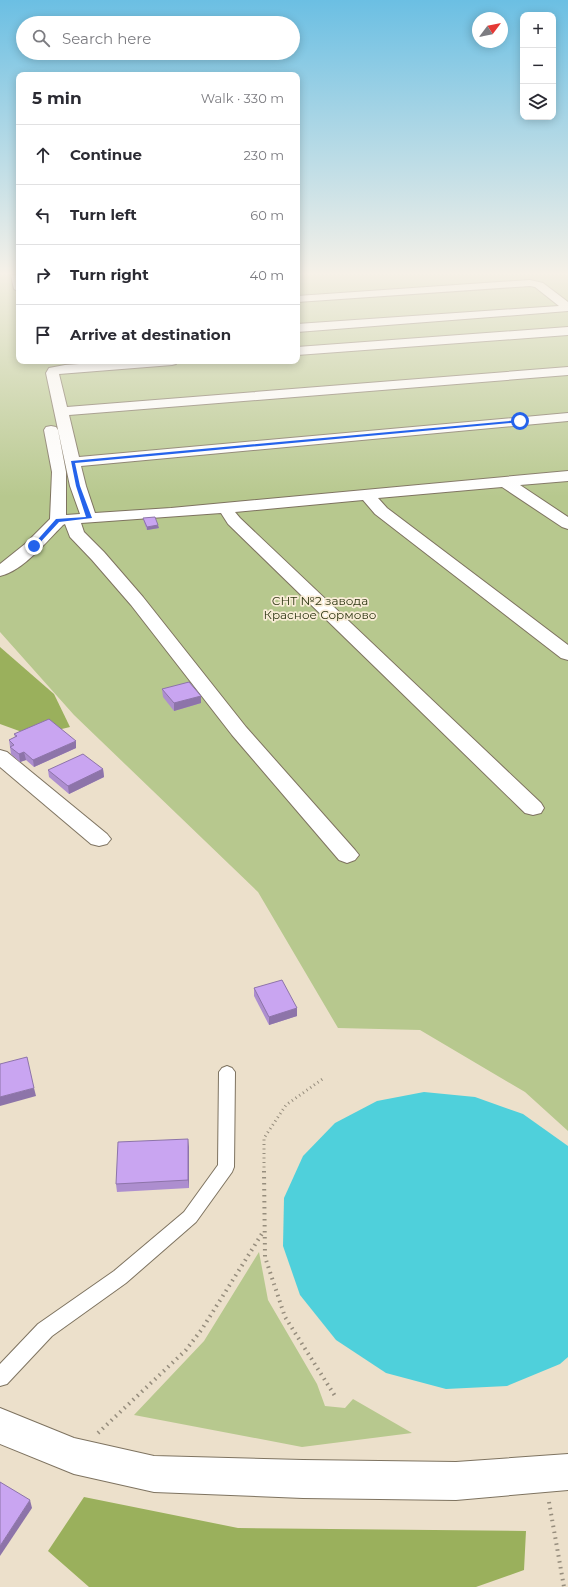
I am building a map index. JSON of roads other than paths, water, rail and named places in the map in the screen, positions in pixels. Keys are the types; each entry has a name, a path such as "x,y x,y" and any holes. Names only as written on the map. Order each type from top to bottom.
{"street":[{"path":"300,352 335,349"},
{"path":"73,519 78,486 52,372 65,369 132,364"},
{"path":"41,368 59,472 76,534 98,556 137,601 239,731 347,856"},
{"path":"61,412 568,371"},
{"path":"73,462 568,417"},
{"path":"0,571 73,519 225,508 568,476"},
{"path":"504,482 568,524"},
{"path":"367,495 381,511 568,654"},
{"path":"225,508 234,521 533,808"},
{"path":"0,756 99,839"},
{"path":"0,1426 74,1456 154,1474 303,1479 456,1481 556,1473"}],"lane":[{"path":"0,1378 45,1330 120,1278 190,1217 226,1167 227,1072"}],"water":[{"path":"424,1092 475,1097 523,1114 568,1146 568,1357 560,1364 507,1386 446,1389 386,1373 336,1340 300,1295 283,1246 284,1198 303,1156 335,1123 377,1101"}],"park label":[{"name":"СНТ №2 завода Красное Сормово","path":"320,608"}]}
